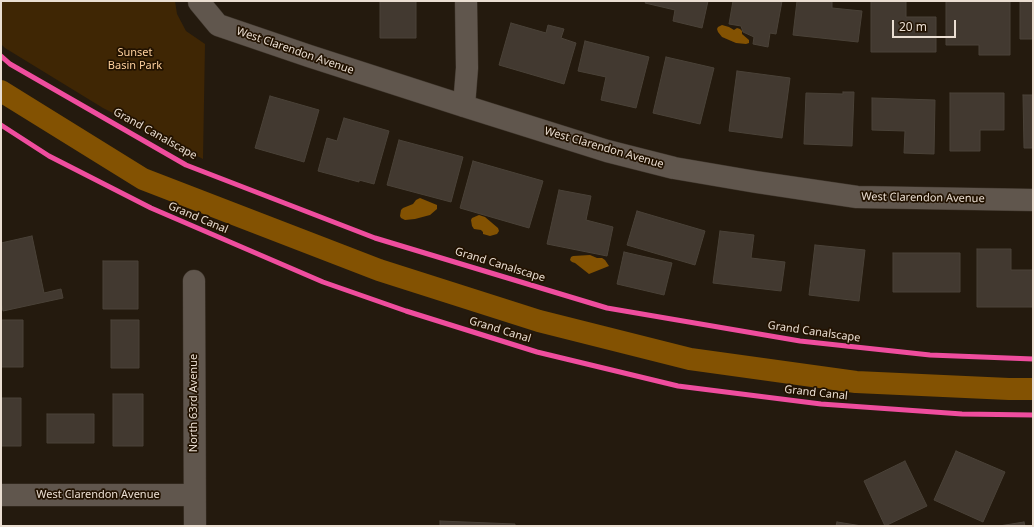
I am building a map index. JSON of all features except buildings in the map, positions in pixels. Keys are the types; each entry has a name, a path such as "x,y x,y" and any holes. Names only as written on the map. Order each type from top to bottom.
{"street":[{"path":"464,106 468,68 466,1"},
{"name":"West Clarendon Avenue","path":"199,2 218,25 464,106 622,154 674,168 857,197 1033,200"},
{"name":"North 63rd Avenue","path":"194,281 194,526"},
{"name":"West Clarendon Avenue","path":"1,496 194,495"}],"green space":[{"name":"Sunset Basin Park","path":"1,1 175,1 177,14 186,31 205,44 203,159 103,108 5,48 1,44"}],"shaded area":[{"path":"722,25 734,30 737,28 740,29 742,34 749,40 749,43 736,43 722,37 717,29"},
{"path":"420,198 437,205 437,209 430,215 415,219 405,220 401,218 401,210 413,204"},
{"path":"479,215 485,217 498,228 499,231 497,234 490,236 483,234 481,230 474,229 471,220"},
{"path":"590,255 597,258 602,258 609,266 589,274 570,260 573,256"}],"waterway":[{"path":"1,91 143,179 379,270 539,321 690,359 856,382 1033,389"}],"cycle path":[{"name":"Grand Canalscape","path":"1,56 10,64 186,165 375,238 607,308 800,341 930,355 1033,359"},
{"name":"Grand Canal","path":"1,125 49,156 151,208 323,282 406,311 537,352 678,386 821,404 962,414 1033,415"}]}
